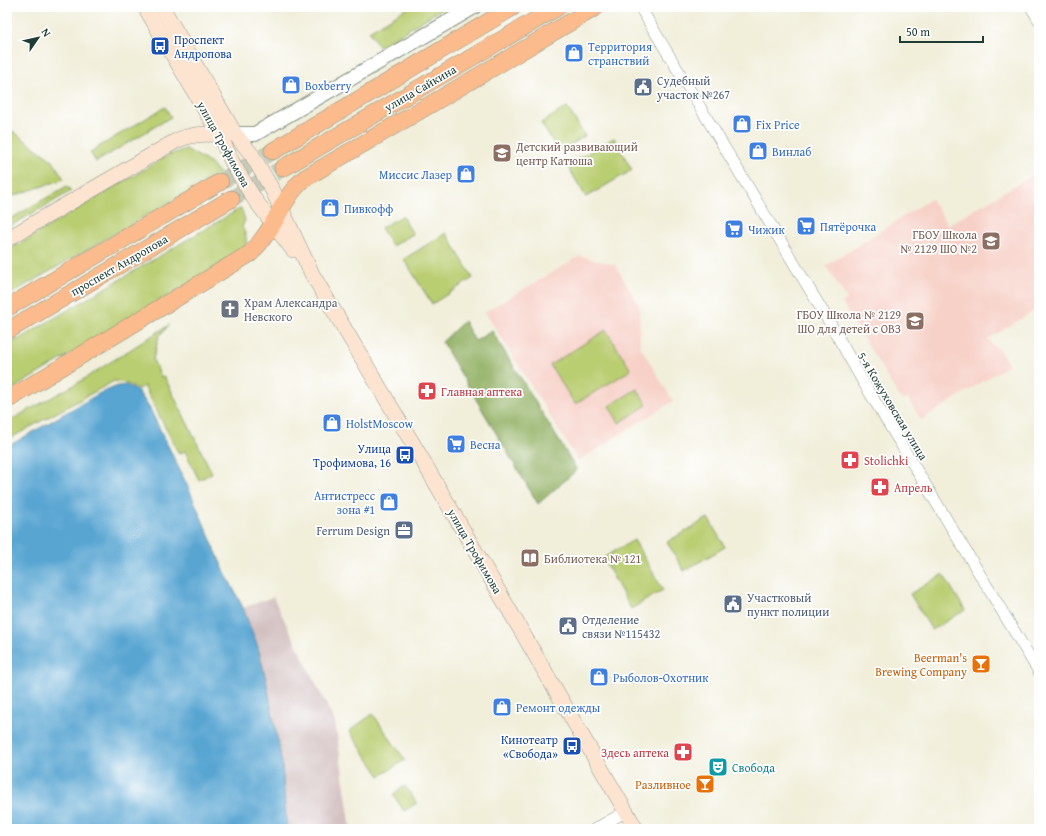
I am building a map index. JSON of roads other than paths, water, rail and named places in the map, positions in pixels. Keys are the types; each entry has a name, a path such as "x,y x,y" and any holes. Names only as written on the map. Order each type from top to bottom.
{"main road":[{"name":"улица Трофимова","path":"146,7 219,134 234,166 255,200 277,216"},
{"name":"улица Трофимова","path":"162,7 235,134 252,155 273,191 277,216 416,449 636,829"},
{"name":"улица Сайкина","path":"272,151 513,7"},
{"name":"улица Сайкина","path":"283,168 558,7"},
{"path":"7,400 251,252 265,237 289,194 298,183 596,7"},
{"path":"7,239 185,136 219,134"},
{"name":"проспект Андропова","path":"7,308 220,182"},
{"name":"проспект Андропова","path":"7,331 231,199"}],"street":[{"path":"219,134 255,134 474,7"},
{"name":"5-я Кожуховская улица","path":"640,7 831,325 869,392 1039,672"},
{"path":"1031,7 1039,20"},
{"path":"595,829 625,812"}],"water":[{"path":"126,385 138,391 150,409 189,489 223,568 243,608 258,647 266,679 282,763 287,829 7,829 7,447 100,393 118,386"}],"tunnel":[{"path":"220,182 273,151"},
{"path":"231,199 283,168"}],"place":[{"name":"Проспект Андропова","path":"160,46"},
{"name":"Территория странствий","path":"574,53"},
{"name":"Boxberry","path":"291,85"},
{"name":"Судебный участок №267","path":"643,87"},
{"name":"Fix Price","path":"742,124"},
{"name":"Винлаб","path":"758,151"},
{"name":"Детский развивающий центр Катюша","path":"502,153"},
{"name":"Миссис Лазер","path":"466,174"},
{"name":"Пивкофф","path":"330,208"},
{"name":"Пятёрочка","path":"806,226"},
{"name":"Чижик","path":"734,229"},
{"name":"ГБОУ Школа № 2129 ШО №2","path":"991,241"},
{"name":"Храм Александра Невского","path":"230,309"},
{"name":"ГБОУ Школа № 2129 ШО для детей с ОВЗ","path":"915,321"},
{"name":"Главная аптека","path":"427,391"},
{"name":"HolstMoscow","path":"332,423"},
{"name":"Весна","path":"456,444"},
{"name":"Улица Трофимова, 16","path":"405,455"},
{"name":"Stolichki","path":"850,460"},
{"name":"Апрель","path":"880,487"},
{"name":"Антистресс зона #1","path":"389,502"},
{"name":"Ferrum Design","path":"404,530"},
{"name":"Библиотека № 121","path":"530,558"},
{"name":"Участковый пункт полиции","path":"733,604"},
{"name":"Отделение связи №115432","path":"568,626"},
{"name":"Beerman's Brewing Company","path":"981,664"},
{"name":"Рыболов-Охотник","path":"599,677"},
{"name":"Ремонт одежды","path":"502,707"},
{"name":"Кинотеатр «Свобода»","path":"572,746"},
{"name":"Здесь аптека","path":"683,752"},
{"name":"Свобода","path":"718,767"},
{"name":"Разливное","path":"705,784"}]}
